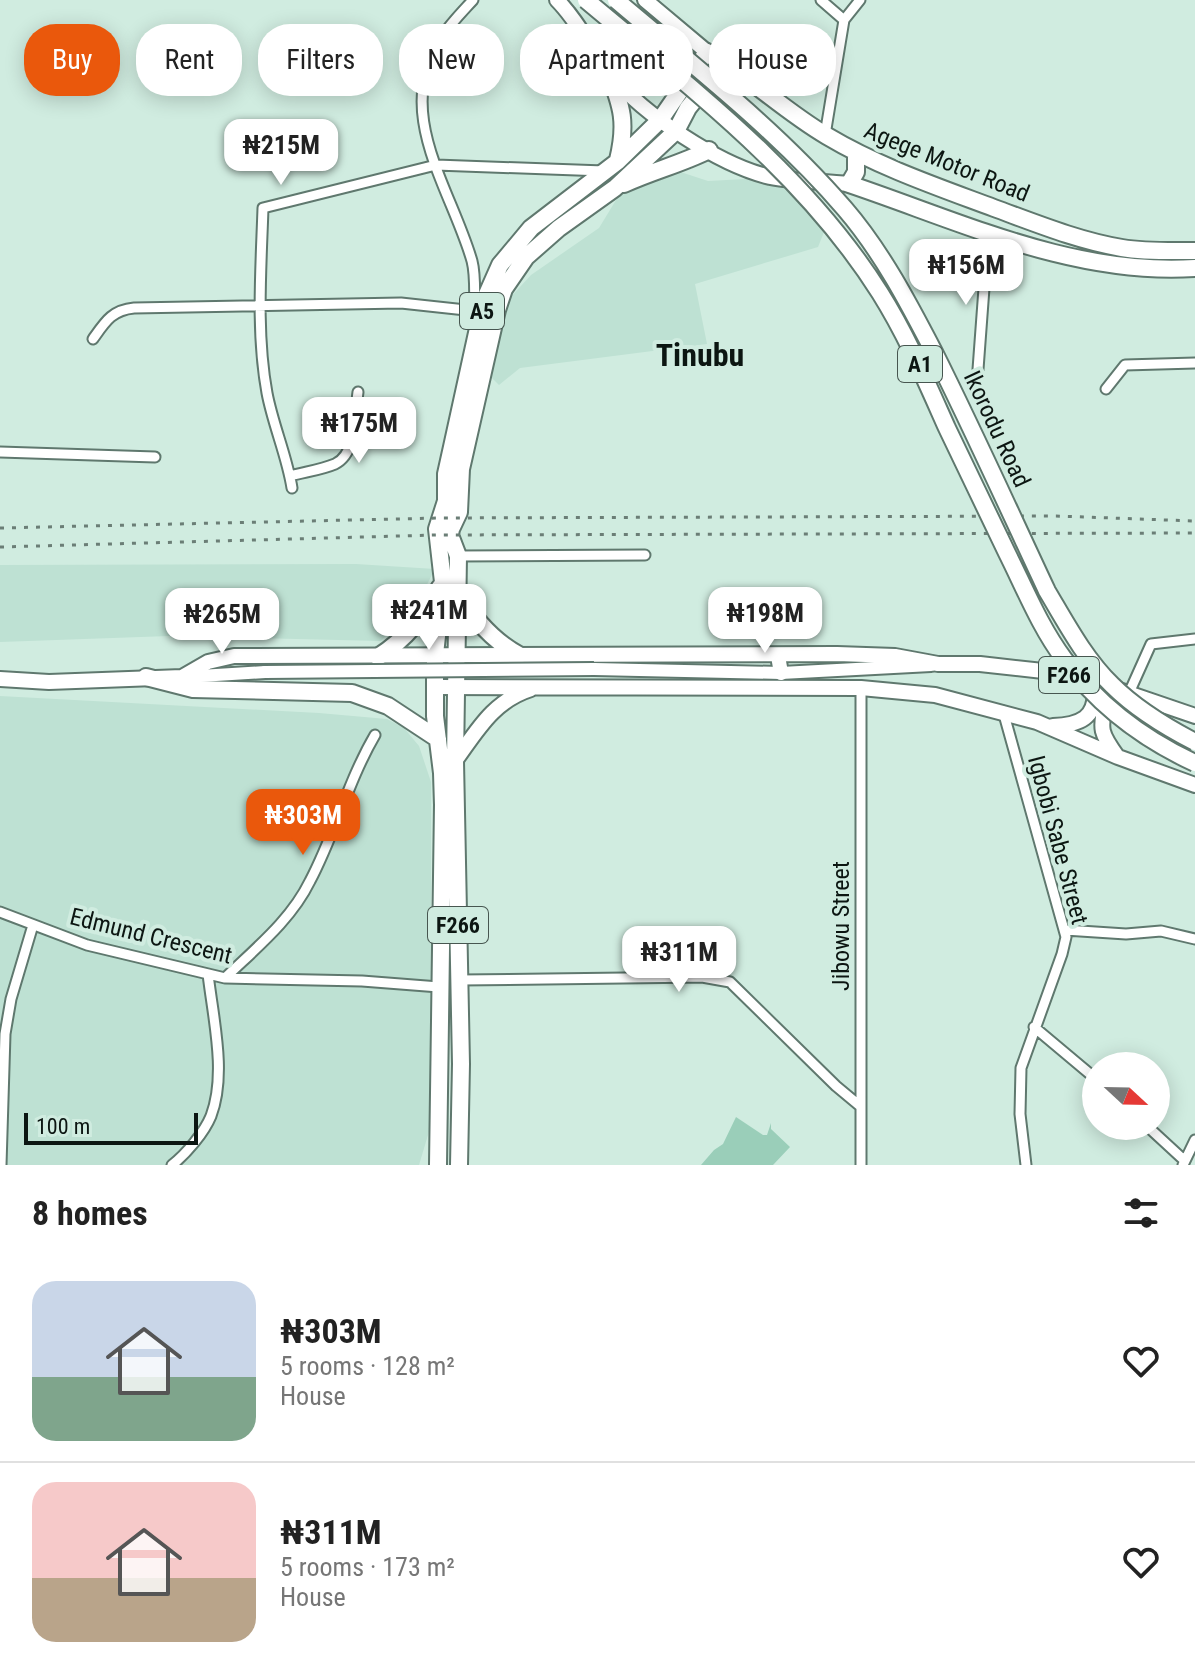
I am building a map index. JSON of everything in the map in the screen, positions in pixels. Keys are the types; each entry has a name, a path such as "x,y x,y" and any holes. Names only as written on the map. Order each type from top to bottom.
{"highway":[{"name":"Ikorodu Road","path":"586,0 764,151 833,227 879,292 915,352 1045,631 1065,660 1109,709 1142,735 1195,763"},
{"name":"Ikorodu Road","path":"616,0 760,121 846,211 919,321 1063,619 1113,686 1170,729 1195,742"},
{"name":"A5","path":"435,687 435,654 443,582 436,535 446,501 446,474 477,316 492,280 500,265 531,228 611,167 660,120 707,52"},
{"name":"A5","path":"457,685 458,556 450,535 459,512 466,444 504,289 514,271 540,244 615,188 676,131 688,108 709,82"},
{"path":"611,167 624,124 618,96"},
{"name":"Agege Motor Road","path":"772,96 825,135 934,186 1047,227 1119,247 1195,251"},
{"path":"615,188 709,150"},
{"path":"849,184 857,164 856,152"},
{"name":"Agege Motor Road","path":"849,184 1042,251 1118,267 1195,268"},
{"path":"378,657 410,632 443,582"},
{"path":"458,591 468,610 496,640 519,655"},
{"path":"146,677 193,689 352,693 388,706 438,739"},
{"name":"F266","path":"457,685 455,761 462,782 459,1165"},
{"name":"F266","path":"435,687 443,805 438,1165"}],"main road":[{"path":"557,0 576,24"},
{"path":"645,0 707,52"},
{"path":"630,96 676,131 709,150 771,177 849,184"},
{"path":"182,677 208,662 234,656 458,654"},
{"name":"F266","path":"458,654 895,656 938,664 1020,667 1084,678 1195,716"},
{"path":"778,656 781,673"},
{"path":"0,679 49,682 265,672 594,669 781,673 938,664"},
{"path":"1049,726 1073,725 1087,716 1096,691 1084,678"},
{"path":"455,761 477,728 503,702 545,685"},
{"path":"435,687 861,688"},
{"name":"F266","path":"861,688 935,695 1003,711 1049,726 1118,757 1195,785"},
{"path":"1118,757 1105,740 1100,725 1106,703 1118,695 1131,694"}],"street":[{"path":"93,339 110,316 121,309 401,303 477,316 473,264 427,143 421,118 421,91 428,63 441,38 473,0"},
{"path":"821,0 844,20"},
{"path":"825,135 844,20 860,0"},
{"path":"292,488 268,395 260,307 263,208 436,165 611,167"},
{"path":"977,383 988,234"},
{"path":"1106,389 1125,365 1195,363"},
{"path":"290,476 334,465 343,459 350,445 358,392"},
{"path":"0,452 155,457"},
{"path":"458,556 645,555"},
{"path":"1131,694 1137,670 1151,644 1195,639"},
{"name":"Jibowu Street","path":"861,688 861,1165"},
{"name":"Igbobi Sabe Street","path":"1003,711 1065,930 1062,954 1021,1068 1020,1114 1026,1165"},
{"path":"225,978 274,931 298,901 310,881 362,757 375,735"},
{"name":"Edmund Crescent","path":"0,912 87,945 225,978 362,981 439,987"},
{"path":"1,1165 5,1034 11,999 33,925"},
{"path":"1065,930 1126,934 1161,931 1195,939"},
{"path":"176,1164 210,1117 215,1095 217,1068 208,974"},
{"path":"460,980 702,977 730,982 860,1106"},
{"path":"1034,1027 1082,1067"},
{"path":"1161,1140 1184,1163 1195,1140"}],"shaded area":[{"path":"641,159 708,181 784,177 826,227 818,247 695,284 707,344 520,368 499,385 489,375 496,313 531,275 599,228"},
{"path":"356,564 435,569 417,604 381,641 169,636 0,642 0,565"},
{"path":"0,696 319,713 387,719 404,728 419,746 431,782 431,1125 419,1165 0,1165"},
{"path":"736,1117 763,1135 767,1135 771,1123 771,1129 790,1147 773,1165 701,1165 723,1144"}],"railway":[{"path":"0,528 440,518 1056,516 1195,521"},
{"path":"0,547 436,535 1195,533"}],"district":[{"name":"Tinubu","path":"700,355"}]}
